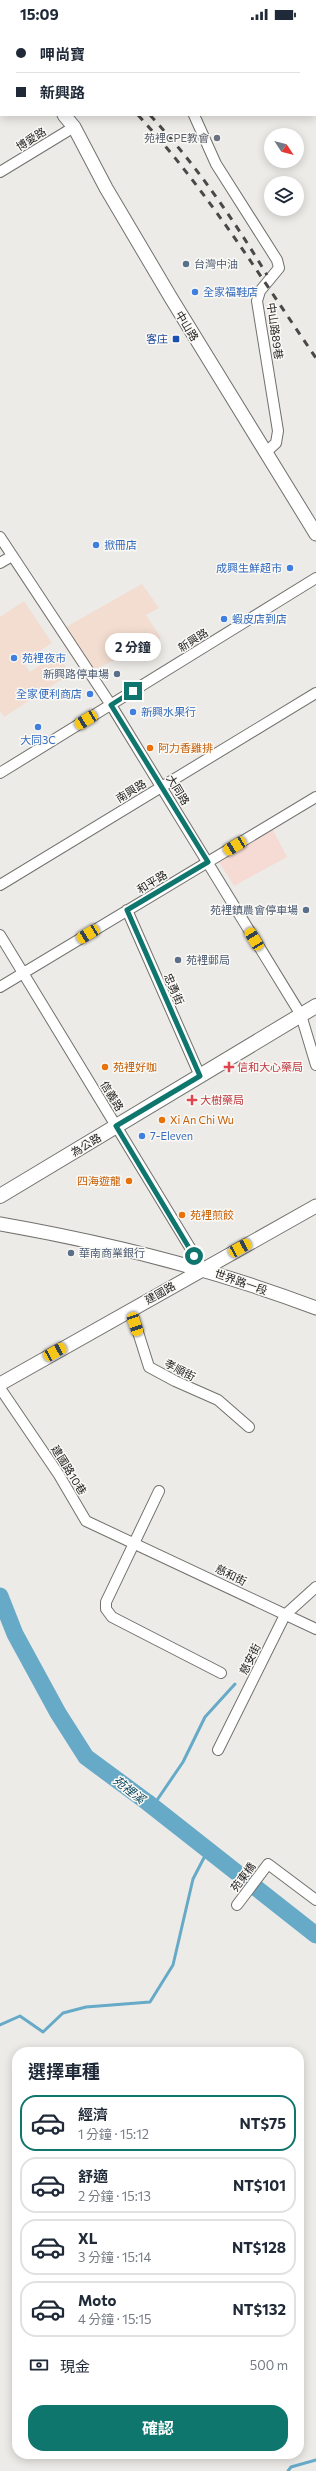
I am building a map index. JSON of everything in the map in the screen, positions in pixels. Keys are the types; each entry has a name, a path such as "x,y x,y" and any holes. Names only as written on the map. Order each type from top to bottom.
{"main road":[{"name":"為公路","path":"0,1196 316,1006"}],"street":[{"name":"中山路","path":"65,116 74,127 106,188 163,285 264,453 316,534"},
{"name":"中山路89巷","path":"194,116 216,164 277,260 279,268 260,291 257,301 278,431 276,443 264,453"},
{"name":"博愛路","path":"0,172 74,127"},
{"name":"大同路","path":"0,537 111,705 301,1015 316,1065"},
{"path":"0,563 12,556"},
{"name":"新興路","path":"0,773 316,578"},
{"name":"南興路","path":"0,885 316,693"},
{"name":"和平路","path":"0,987 316,797"},
{"name":"忠勇街","path":"127,910 200,1076"},
{"name":"信義路","path":"0,935 203,1269"},
{"name":"建國路","path":"2,1384 316,1206"},
{"name":"世界路一段","path":"0,1224 86,1239 203,1269 316,1308"},
{"name":"孝順街","path":"131,1310 150,1367 181,1384 218,1400 249,1427"},
{"name":"建國路10巷","path":"2,1384 86,1521 136,1543"},
{"path":"159,1491 136,1543 106,1602 106,1609 112,1617 221,1673"},
{"name":"慈和街","path":"136,1543 316,1629"},
{"name":"慈安街","path":"218,1750 285,1615 316,1587"},
{"name":"苑東橋","path":"237,1905 268,1864 316,1900"}],"shaded area":[{"name":"苑裡夜市","path":"142,584 159,608 146,615 161,638 94,670 66,627"},
{"name":"苑裡夜市","path":"24,601 52,643 23,662 30,672 57,654 70,674 4,717 0,711 0,617"},
{"path":"272,828 287,857 234,886 219,862"}],"waterway":[{"name":"苑裡溪","path":"0,1596 15,1634 58,1713 86,1757 147,1802 316,1935"},
{"path":"153,1806 183,1762 205,1717 235,1684"},
{"path":"0,2025 20,2016 43,2032 63,2013 86,2007 150,2002 173,1965 193,1879 208,1850"},
{"path":"288,2471 291,2467 316,2460"}],"railway":[{"path":"139,116 210,203 316,358"},
{"path":"151,116 183,153 213,192 267,275"}],"place":[{"name":"苑裡CPE教會","path":"217,138"},
{"name":"台灣中油","path":"186,264"},
{"name":"全家福鞋店","path":"195,292"},
{"name":"客庄","path":"176,339"},
{"name":"掀冊店","path":"96,545"},
{"name":"成興生鮮超市","path":"290,568"},
{"name":"蝦皮店到店","path":"224,619"},
{"name":"苑裡夜市","path":"14,658"},
{"name":"新興路停車場","path":"117,674"},
{"name":"全家便利商店","path":"90,694"},
{"name":"新興水果行","path":"133,712"},
{"name":"大同3C","path":"38,727"},
{"name":"阿力香雞排","path":"150,748"},
{"name":"苑裡鎮農會停車場","path":"306,910"},
{"name":"苑裡郵局","path":"178,960"},
{"name":"苑裡好咖","path":"105,1067"},
{"name":"信和大心藥局","path":"229,1067"},
{"name":"大樹藥局","path":"192,1100"},
{"name":"Xi An Chi Wu","path":"162,1120"},
{"name":"7-Eleven","path":"142,1136"},
{"name":"四海遊龍","path":"129,1181"},
{"name":"苑裡煎餃","path":"182,1215"},
{"name":"華南商業銀行","path":"71,1253"}],"route":[{"path":"133,691 111,705 208,862 127,910 200,1076 116,1126 194,1256"}]}
